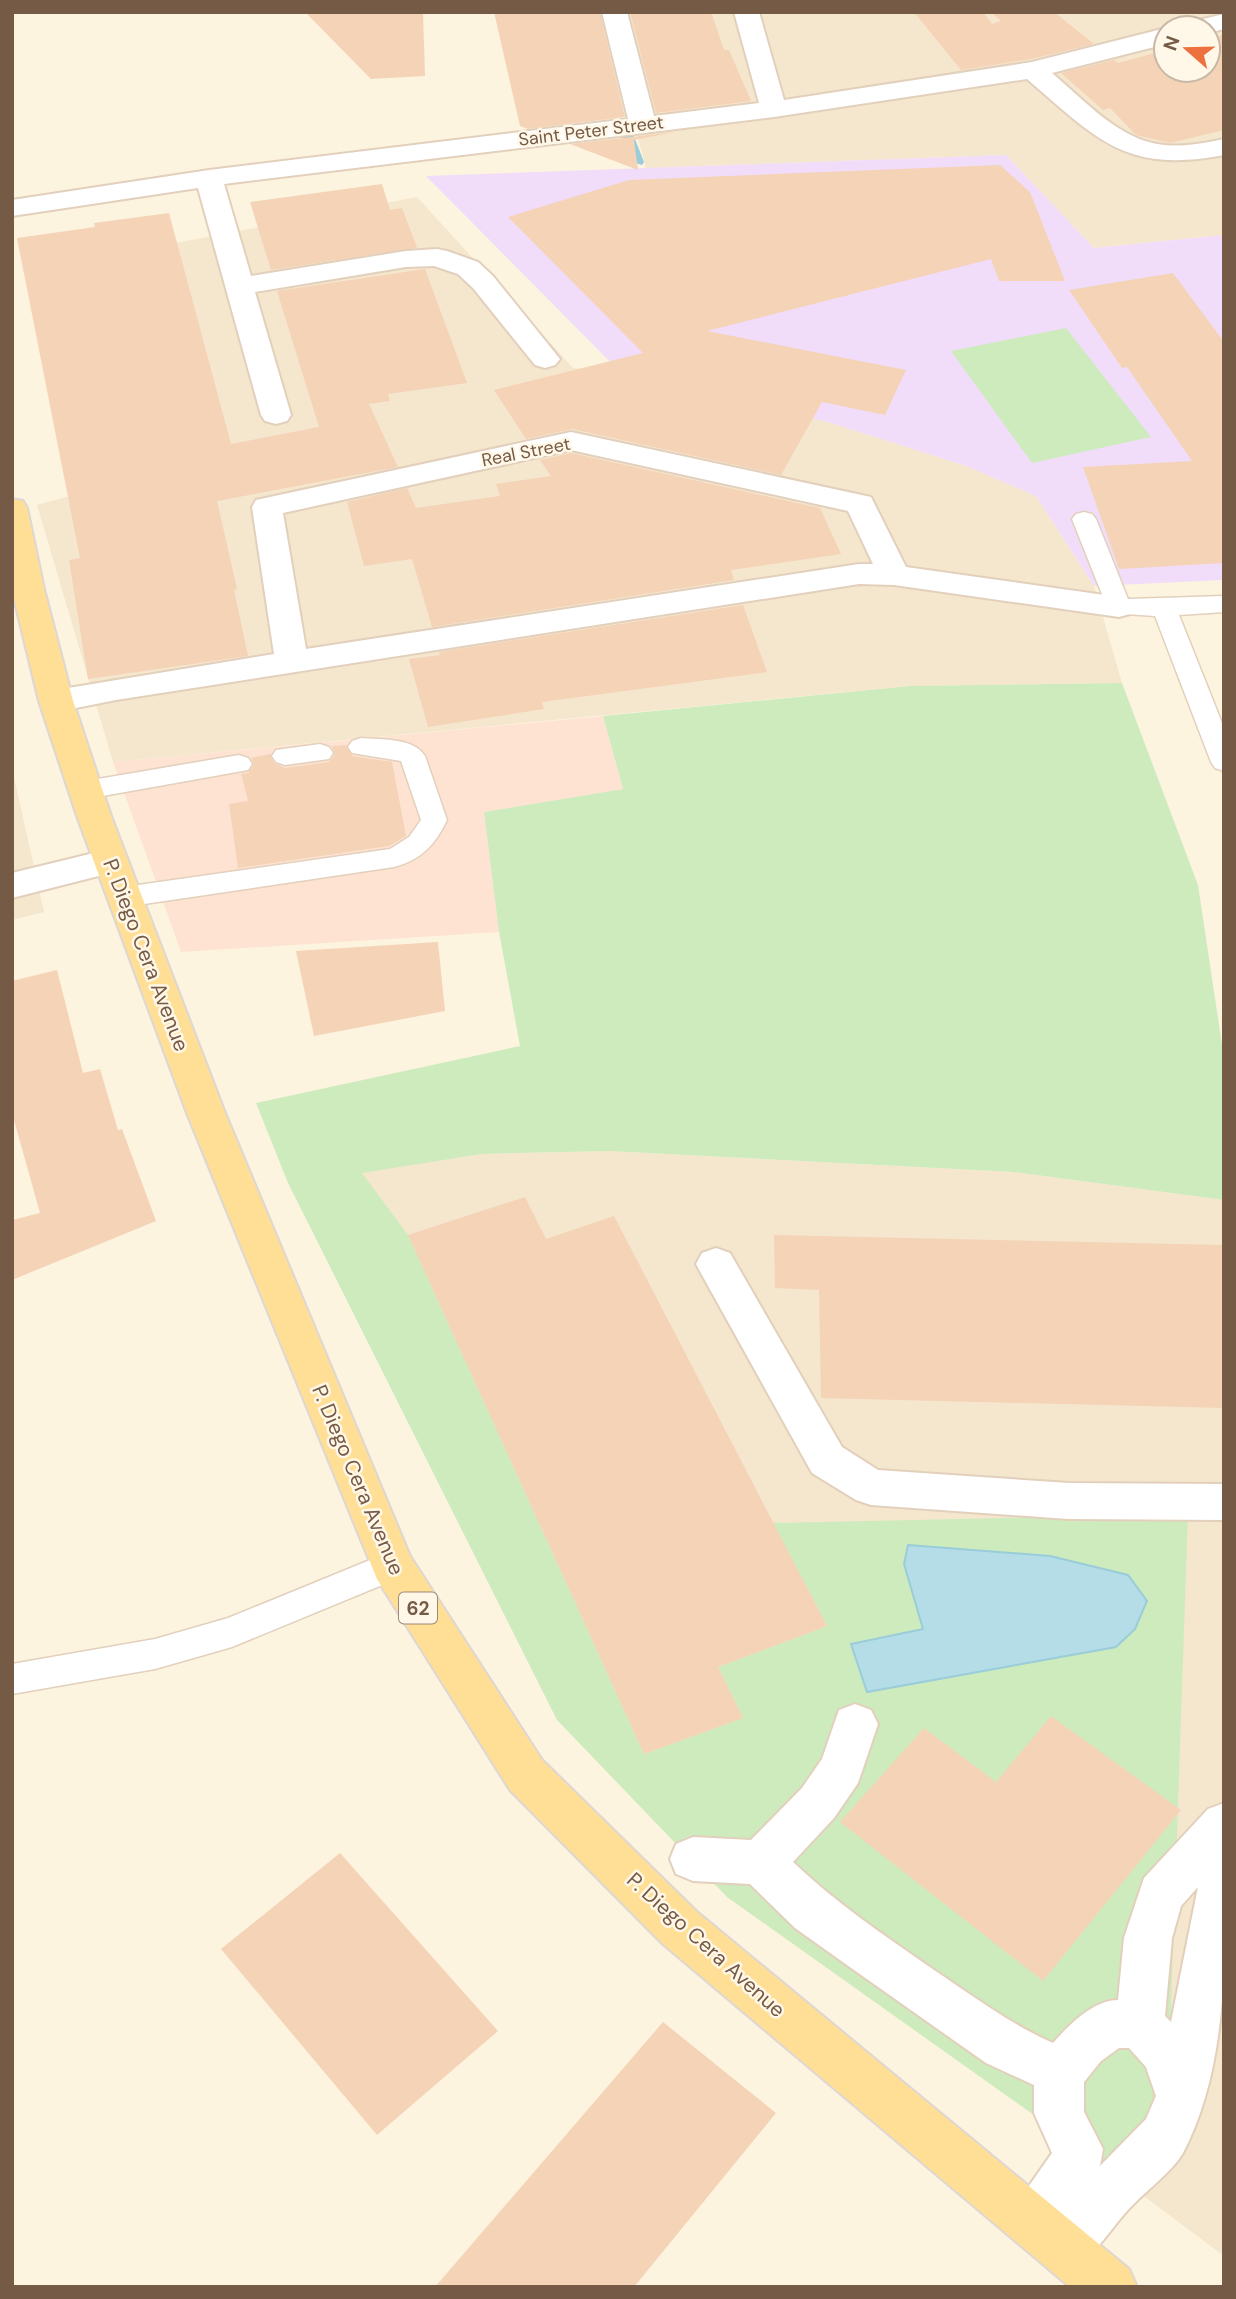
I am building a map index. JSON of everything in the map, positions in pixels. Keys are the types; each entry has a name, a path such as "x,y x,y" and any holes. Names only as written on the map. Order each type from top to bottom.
{"main road":[{"name":"P. Diego Cera Avenue","path":"12,508 20,590 117,879 226,1162 392,1566 526,1775 680,1928 1111,2287"}],"street":[{"path":"614,12 643,125"},
{"path":"746,12 774,109"},
{"name":"Saint Peter Street","path":"12,208 209,178 774,109 1033,70 1152,40"},
{"path":"1033,70 1113,137 1129,146 1150,153 1175,155 1224,147"},
{"path":"209,178 276,415"},
{"path":"240,286 406,258 438,257 468,268 545,359"},
{"name":"Real Street","path":"292,662 267,507 571,440 860,504 894,575"},
{"path":"56,701 116,689 845,576 894,575 1119,607"},
{"path":"12,886 117,879"},
{"path":"716,1264 827,1460 871,1488 1069,1501 1224,1502 1224,1515"},
{"path":"761,1863 818,1803 842,1768 855,1724"},
{"path":"1140,2025 1148,1938 1161,1894 1224,1824"},
{"path":"693,1859 761,1863 812,1912 1003,2046 1061,2072"},
{"path":"1049,2234 1084,2190 1164,2137 1181,2096 1224,1874"},
{"path":"1084,2190 1074,2168 1078,2149 1059,2119 1057,2095 1061,2072 1084,2044 1112,2024 1140,2025 1166,2052 1181,2096"}],"lane":[{"path":"1084,519 1119,607 1164,608 1224,604"},
{"path":"1164,608 1224,762"},
{"path":"117,879 394,858 411,852 425,840 434,820 412,756 403,751 361,747"},
{"path":"285,756 320,753"},
{"path":"86,790 239,764"},
{"path":"12,1679 155,1654 219,1635 392,1566"}],"shaded area":[{"path":"605,12 1224,12 1224,235 1094,248 1006,155 646,168"},
{"path":"1006,155 1094,248 1224,235 1224,580 1094,586 1036,496 966,466 828,422 620,372 426,176"},
{"path":"417,197 573,368 620,372 828,422 966,466 1036,496 1094,586 1122,683 910,686 113,762 37,505 149,474 97,258"},
{"path":"603,716 623,789 484,812 499,932 181,952 113,762"},
{"path":"12,768 44,912 12,920"},
{"path":"609,1151 1014,1172 1224,1200 1224,2256 1042,2120 727,1897 288,1183 481,1154"}],"green space":[{"path":"1066,328 1151,437 1032,463 951,351"},
{"path":"1122,683 1198,885 1224,1058 1224,1200 1014,1172 609,1151 481,1154 362,1173 408,1235 644,1754 743,1718 718,1667 827,1626 773,1523 1188,1514 1167,2124 1114,2172 727,1897 557,1720 288,1183 256,1103 520,1046 499,932 484,812 623,789 603,716 910,686"}],"water":[{"path":"908,1545 1050,1556 1128,1575 1147,1601 1135,1629 1116,1647 867,1692 851,1644 923,1629 904,1564"}],"building":[{"path":"305,12 423,12 425,76 371,79"},
{"path":"494,12 600,12 625,117 528,129 520,126"},
{"path":"630,12 711,12 724,50 729,50 751,101 656,113"},
{"path":"914,12 983,12 992,24 1001,21 991,12 1054,12 1094,44 1031,59 961,70"},
{"path":"1222,36 1224,130 1170,143 1136,135 1110,108 1103,110 1061,73 1152,54 1152,84 1222,84"},
{"path":"675,132 634,140 638,170 570,144"},
{"path":"1000,165 1030,192 1065,281 999,281 991,259 707,331 906,370 885,415 822,402 781,475 572,429 526,439 494,390 643,353 508,217 629,180"},
{"path":"382,184 390,210 402,208 417,248 271,270 250,202"},
{"path":"169,213 231,444 319,427 277,291 425,269 467,383 388,394 390,401 369,404 398,467 217,501 237,589 234,590 248,656 88,679 69,560 80,558 17,238 95,227 94,223"},
{"path":"1173,273 1224,342 1224,563 1119,569 1083,467 1192,461 1127,367 1122,368 1069,290"},
{"path":"571,453 820,508 841,554 731,570 734,580 432,627 412,559 364,566 347,502 407,488 416,508 500,496 496,484 551,476 540,460"},
{"path":"743,605 767,672 542,702 544,709 428,727 409,659 440,655 439,652"},
{"path":"346,745 352,756 392,762 406,836 389,846 238,868 229,804 248,801 241,774 248,773 254,765 251,758 270,754 274,763 285,768 329,762 335,754 332,746"},
{"path":"438,942 445,1011 314,1036 296,951"},
{"path":"57,970 83,1073 100,1069 118,1130 122,1129 156,1221 12,1280 12,1220 40,1213 12,1113 12,981"},
{"path":"525,1197 546,1239 614,1216 827,1626 718,1667 743,1718 644,1754 408,1235"},
{"path":"774,1235 1224,1245 1224,1408 821,1398 819,1290 775,1288"},
{"path":"1051,1716 1181,1810 1043,1981 840,1822 924,1728 996,1782"},
{"path":"340,1853 498,2031 377,2135 221,1949"},
{"path":"663,2022 776,2113 634,2287 435,2287"}],"waterway":[{"path":"627,134 638,162"}]}
